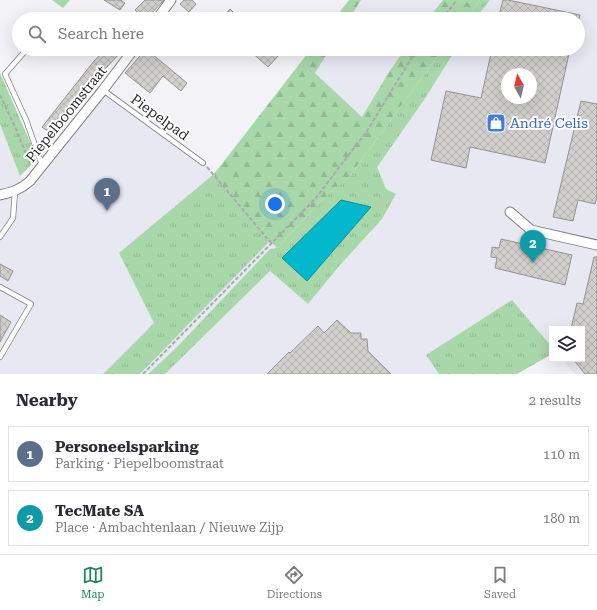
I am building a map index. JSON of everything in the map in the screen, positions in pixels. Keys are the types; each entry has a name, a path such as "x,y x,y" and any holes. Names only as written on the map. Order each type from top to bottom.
{"street":[{"path":"162,12 171,0"},
{"name":"Piepelboomstraat","path":"15,192 22,188 36,174 129,56"},
{"path":"0,196 15,192"},
{"path":"510,212 532,230 597,246"}],"lane":[{"path":"21,56 4,74 26,120 42,165"},
{"name":"Piepelpad","path":"103,90 203,163"},
{"path":"0,237 13,218 15,192"},
{"path":"0,287 31,304 0,358"}],"path":[{"path":"448,12 457,0"},
{"path":"143,374 316,199 367,131 413,56"},
{"path":"0,95 36,174"},
{"path":"203,163 272,244"}],"shaded area":[{"path":"361,0 443,0 434,12 353,12"},
{"path":"490,0 597,0 597,374 575,374 565,362 585,362 585,326 549,326 549,343 512,300 426,355 439,374 165,374 270,271 308,304 340,265 386,189 376,167 424,100 452,56 585,56 585,12 481,12"},
{"path":"326,56 400,56 362,118 315,73"},
{"path":"110,90 203,160 212,177 119,253 154,323 103,374 0,374 0,124 28,194"},
{"path":"270,241 277,248 270,249 176,348 148,374 140,374"}],"green space":[{"path":"52,0 70,0 63,8"},
{"path":"349,0 361,0 353,12 340,12"},
{"path":"443,0 480,0 471,12 434,12"},
{"path":"480,0 490,0 481,12 471,12"},
{"path":"306,56 326,56 315,73 362,117 400,56 438,56 349,177 328,194 277,248 214,174"},
{"path":"438,56 452,56 424,100 377,167 386,189 396,194 382,219 340,265 308,304 270,271 165,374 148,374 176,348 270,249 277,248 328,194 349,177"},
{"path":"0,73 31,144 31,165 20,176 0,124"},
{"path":"214,174 270,241 140,374 103,374 154,323 119,253"},
{"path":"512,300 549,343 549,356 517,374 439,374 426,355"}],"water":[{"path":"341,200 371,207 307,281 282,258"}],"building":[{"path":"104,0 121,0 125,3 120,10"},
{"path":"145,0 164,0 153,12 137,12 135,10"},
{"path":"184,0 192,0 196,4 189,12 180,4"},
{"path":"503,0 508,0 566,12 500,12"},
{"path":"99,56 117,56 105,69 53,135 42,127"},
{"path":"140,56 154,56 187,83 181,91 163,76 150,93 125,73"},
{"path":"256,56 278,56 268,67"},
{"name":"André Celis","path":"490,56 568,56 545,163 470,147 466,168 431,160 446,91 481,98"},
{"path":"581,101 597,104 597,197 595,204 578,200 573,221 553,217"},
{"path":"501,239 572,255 565,285 495,268 497,258 491,257 492,247 499,248"},
{"path":"594,257 597,257 597,374 585,374 575,362 585,362 585,326 572,326 577,303 583,304"},
{"path":"0,264 13,271 8,281 0,276"},
{"path":"0,315 11,322 0,342"},
{"path":"337,320 351,333 361,333 361,339 367,339 368,351 391,374 267,374 318,326 324,333"}],"place":[{"name":"André Celis","path":"496,123"},
{"name":"Personeelsparking","path":"107,211"},
{"name":"TecMate SA","path":"533,263"}]}
